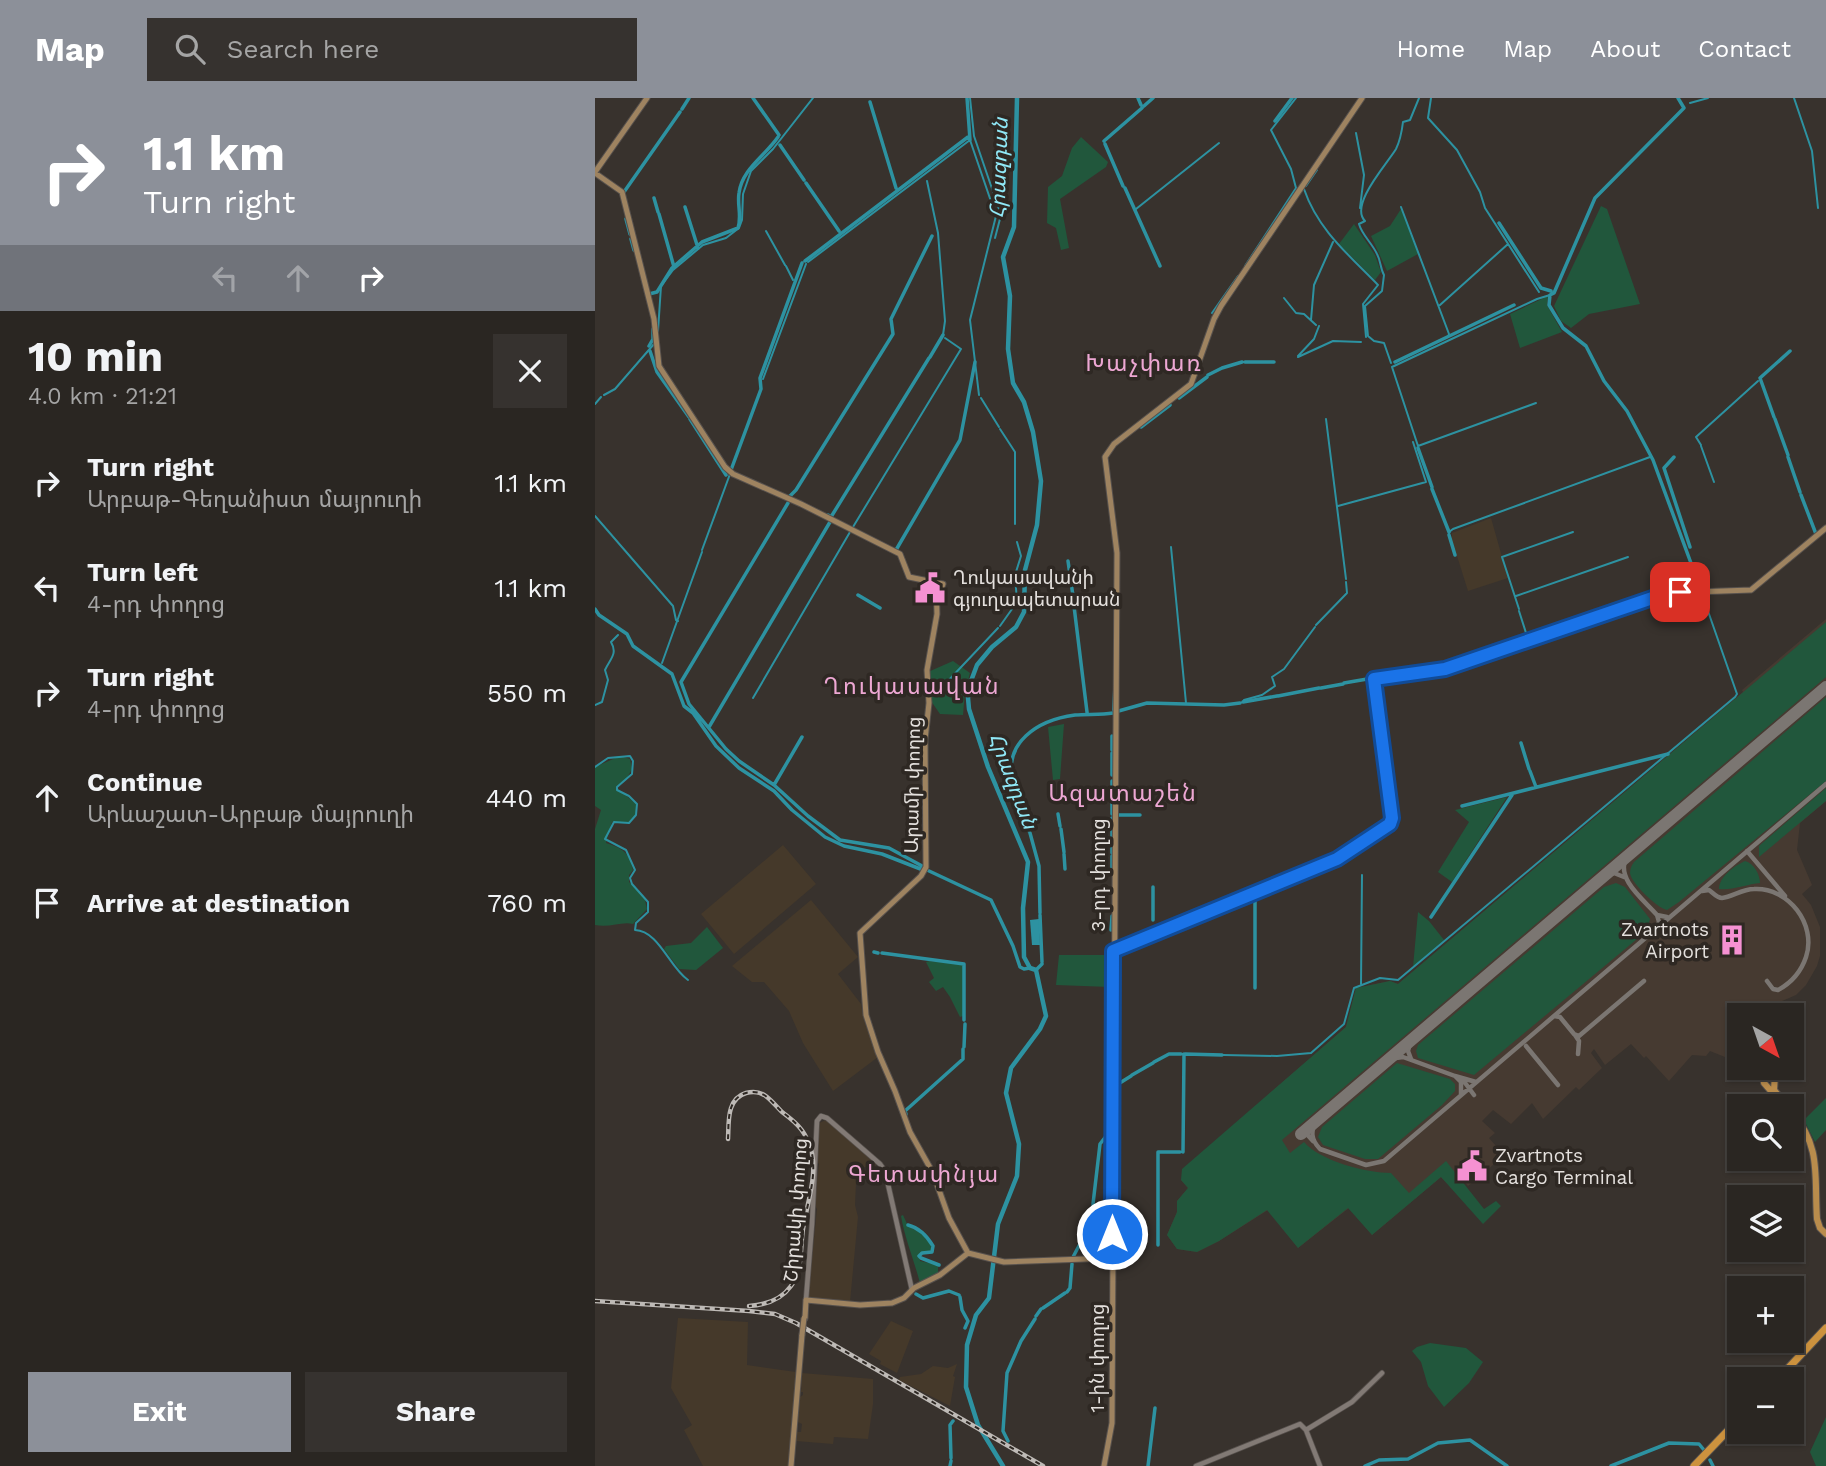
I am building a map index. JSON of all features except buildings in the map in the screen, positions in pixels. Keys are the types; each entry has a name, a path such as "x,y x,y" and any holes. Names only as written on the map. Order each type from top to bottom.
{"highway":[{"path":"1791,1367 1826,1330"},
{"path":"1697,1465 1727,1434"}],"main road":[{"path":"595,173 647,98"},
{"name":"3-րդ փողոց","path":"1113,953 1117,553 1106,454 1114,444 1188,388 1221,306 1362,98"},
{"name":"Արամի փողոց","path":"595,173 622,192 654,319 659,366 725,467 733,474 900,554 909,577 939,584 935,629 927,670 929,692 925,740 925,872 860,933 866,1016 878,1052 910,1132 933,1173 949,1218 968,1252"},
{"path":"1113,953 1337,859 1391,822 1374,679 1445,669 1667,593 1751,590 1826,528"},
{"name":"1-ին փողոց","path":"1104,1466 1112,1427 1113,953"},
{"path":"1775,1080 1775,1091 1785,1106 1764,1083 1775,1080"},
{"path":"1804,1132 1811,1149 1814,1172 1815,1219 1819,1231 1826,1236"},
{"path":"806,1300 853,1305 900,1301 912,1290 940,1275 968,1252 1002,1262 1112,1258"},
{"name":"Շիրակի փողոց","path":"791,1466 806,1300"}],"street":[{"name":"Շիրակի փողոց","path":"806,1300 817,1121 821,1116 827,1118 884,1169 912,1290"},
{"path":"1306,1430 1352,1402 1383,1373"},
{"path":"1196,1466 1300,1424 1306,1430 1320,1466"}],"shaded area":[{"path":"1491,518 1508,578 1468,591 1452,533"},
{"path":"1826,619 1826,801 1800,823 1797,850 1812,885 1802,894 1811,905 1820,927 1820,956 1806,985 1796,995 1777,1003 1727,1003 1727,1055 1725,1057 1710,1051 1706,1056 1692,1055 1669,1081 1631,1044 1605,1065 1594,1049 1591,1053 1602,1068 1579,1090 1576,1087 1543,1119 1532,1103 1511,1124 1493,1110 1482,1121 1495,1133 1489,1138 1504,1155 1479,1181 1477,1179 1468,1186 1460,1177 1449,1185 1441,1177 1372,1235 1349,1208 1298,1248 1268,1210 1197,1252 1177,1249 1167,1235 1177,1212 1177,1201 1188,1188 1181,1180 1270,1093 1346,1027 1356,988 1390,981 1398,984 1743,692 1742,690"},
{"path":"783,845 816,884 734,954 701,914"},
{"path":"811,900 858,957 838,974 861,1004 878,1057 833,1091 803,1043 789,1011 764,982 752,982 732,966"},
{"path":"826,1120 876,1164 875,1167 864,1167 864,1179 861,1183 856,1183 855,1205 858,1217 850,1302 808,1298 817,1209 814,1204 819,1164 819,1123"},
{"path":"678,1318 748,1322 747,1365 796,1372 789,1466 703,1466 684,1430 692,1425 671,1388"},
{"path":"891,1321 913,1331 897,1373 869,1354"},
{"path":"957,1364 950,1406 899,1380 900,1377 921,1374 933,1366 948,1368"},
{"path":"802,1373 873,1379 868,1439 834,1437 833,1444 796,1441 802,1424 798,1422 800,1397 803,1395"}],"green space":[{"path":"1081,137 1108,162 1106,167 1060,199 1069,248 1061,250 1056,228 1047,223 1048,187 1062,176 1072,148"},
{"path":"1601,206 1607,209 1640,304 1589,314 1571,328 1561,321 1554,306"},
{"path":"1401,209 1418,254 1387,271 1371,236 1390,226"},
{"path":"1354,224 1375,255 1381,272 1375,280 1339,244"},
{"path":"1548,296 1547,305 1562,332 1520,348 1510,314"},
{"path":"1826,622 1826,677 1282,1140 1290,1153 1304,1142 1321,1155 1345,1165 1391,1173 1409,1193 1446,1161 1484,1209 1496,1201 1501,1206 1483,1224 1441,1177 1372,1235 1348,1208 1298,1248 1267,1210 1197,1252 1177,1249 1167,1235 1177,1212 1177,1201 1188,1188 1181,1180 1182,1169 1346,1027 1356,988 1390,981 1398,984"},
{"path":"953,661 970,673 963,715 940,714 931,701 928,672"},
{"path":"1826,697 1826,781 1679,902 1667,910 1651,900 1631,877 1630,870 1634,862"},
{"path":"1064,724 1060,779 1053,780 1048,727"},
{"path":"620,756 630,759 632,769 627,778 616,787 636,804 636,815 630,822 612,822 606,843 621,849 627,855 633,870 629,875 629,882 644,896 647,909 633,924 595,925 595,829 601,810 595,806 595,767"},
{"path":"1826,788 1826,801 1759,857 1759,846"},
{"path":"1507,797 1452,882 1438,872 1469,822 1455,810"},
{"path":"1745,861 1756,870 1760,883 1719,889 1724,876"},
{"path":"1616,883 1625,887 1650,919 1647,929 1637,939 1474,1075 1418,1058 1418,1045 1604,887"},
{"path":"1418,912 1444,940 1413,967"},
{"path":"707,927 723,948 696,970 679,969 664,949 666,946 691,943"},
{"path":"1059,955 1111,955 1110,987 1056,985"},
{"path":"926,962 963,964 963,1016 960,1017 943,987 936,991 929,982 934,978"},
{"path":"1397,1063 1450,1079 1455,1084 1455,1091 1378,1159 1365,1159 1323,1145 1318,1137 1322,1127"},
{"path":"1826,1098 1826,1130 1815,1142 1804,1120"},
{"path":"903,1215 908,1226 923,1234 932,1247 932,1251 919,1253 920,1261 938,1265 938,1273 920,1283 905,1233"},
{"path":"1430,1343 1466,1348 1483,1362 1469,1383 1444,1407 1428,1386 1421,1362 1412,1351"},
{"path":"1826,1417 1826,1466 1816,1466 1810,1452"}],"water":[{"path":"1039,919 1040,945 1032,945 1030,920"}],"waterway":[{"path":"682,109 689,98"},
{"path":"753,98 779,135"},
{"path":"658,331 661,286 673,270 703,245 726,238 739,228 743,194 751,171 773,149 813,98"},
{"path":"967,98 970,140"},
{"path":"970,98 974,136 1001,215 995,238"},
{"name":"Հրազդան","path":"1003,1466 978,1425 966,1387 967,1345 976,1315 989,1298 998,1224 1017,1176 1019,1144 1006,1093 1011,1068 1040,1029 1046,1016 1036,970 1030,968 1024,957 1023,908 1028,862 988,767 969,709 968,689 977,665 992,647 1016,627 1024,612 1025,570 1037,525 1041,481 1033,432 1024,402 1013,383 1008,349 1010,296 1003,257 1014,227 1017,98"},
{"path":"1138,98 1141,105"},
{"path":"1144,106 1153,98"},
{"path":"1275,121 1292,98"},
{"path":"1245,266 1296,188 1291,169 1271,130 1296,98"},
{"path":"1391,363 1384,343 1374,341 1368,336 1365,306 1382,291 1384,275 1377,254 1359,224 1365,221 1361,214 1365,195 1396,149 1403,122 1410,120 1419,98"},
{"path":"1431,98 1428,118 1457,150 1480,192 1485,208 1539,292"},
{"path":"1672,590 1696,588 1695,574 1653,460 1627,411 1604,381 1586,346 1563,328 1549,305 1550,295 1554,293 1595,198 1684,108 1678,98"},
{"path":"1690,103 1708,98"},
{"path":"1794,98 1812,151 1818,208"},
{"path":"870,102 896,188"},
{"path":"1104,141 1142,108"},
{"path":"624,192 680,112"},
{"path":"1356,133 1364,175 1360,208"},
{"path":"649,294 657,292 672,268 702,242 738,228 741,184 749,170 778,137"},
{"path":"805,261 968,137"},
{"path":"808,262 970,140 996,216 970,320 979,395"},
{"path":"1136,209 1219,143"},
{"path":"1105,144 1123,186"},
{"path":"780,145 804,180"},
{"path":"1306,186 1317,170"},
{"path":"927,181 938,233 945,321 943,335"},
{"path":"806,183 839,231"},
{"path":"1125,188 1160,266"},
{"path":"1304,189 1317,217 1326,229 1378,285 1363,304 1366,337"},
{"path":"654,198 658,212"},
{"path":"685,207 698,248"},
{"path":"1401,207 1448,337"},
{"path":"659,214 674,267"},
{"path":"626,219 630,234"},
{"path":"1499,223 1541,288 1551,291"},
{"path":"766,231 785,265"},
{"path":"789,497 796,490 893,334 891,319 932,236"},
{"path":"631,239 634,250"},
{"path":"1311,320 1314,285 1333,242"},
{"path":"1440,305 1508,244"},
{"path":"731,470 761,389 760,378 802,263"},
{"path":"763,379 806,264"},
{"path":"786,266 793,280"},
{"path":"1212,313 1238,276"},
{"path":"1536,403 1418,446 1392,367 1550,295"},
{"path":"1284,298 1296,313 1304,314 1316,325"},
{"path":"1395,362 1514,305"},
{"path":"1298,356 1314,339 1319,326"},
{"path":"649,346 653,339 653,329"},
{"path":"930,357 943,335"},
{"path":"853,527 961,349 945,338"},
{"path":"1298,357 1333,341 1361,342"},
{"path":"604,395 615,389 654,344"},
{"path":"650,351 657,372 689,417"},
{"path":"1774,417 1760,378 1790,351"},
{"path":"828,515 831,517 929,358"},
{"path":"896,550 960,440 975,362"},
{"path":"1208,375 1242,362"},
{"path":"1245,362 1274,362"},
{"path":"1179,398 1207,377"},
{"path":"1701,445 1696,437 1758,381"},
{"path":"595,404 601,397"},
{"path":"981,398 999,427"},
{"path":"1141,427 1170,405"},
{"path":"690,419 726,475"},
{"path":"1326,419 1346,579"},
{"path":"1775,419 1788,455"},
{"path":"1000,429 1015,452 1015,524"},
{"path":"1338,506 1426,482 1413,442"},
{"path":"1701,446 1714,482"},
{"path":"1418,448 1432,487"},
{"path":"1449,532 1650,457"},
{"path":"1674,457 1664,468 1690,547"},
{"path":"1788,457 1800,492"},
{"path":"702,550 730,474"},
{"path":"1432,489 1449,532"},
{"path":"1801,495 1816,534"},
{"path":"788,503 681,682 689,704 739,761 774,785 840,840 889,848 924,867"},
{"path":"595,516 673,606 678,621"},
{"path":"709,727 830,522"},
{"path":"753,698 850,532"},
{"path":"1519,609 1502,557 1573,532"},
{"path":"1449,535 1455,555"},
{"path":"1000,626 1017,602 1015,575 1021,556 1017,542"},
{"path":"1171,547 1186,703"},
{"path":"662,663 702,552"},
{"path":"1516,596 1628,557"},
{"path":"1068,561 1073,596"},
{"path":"1316,625 1347,593 1346,582"},
{"path":"1223,1055 1277,1056 1311,1053 1344,1024 1354,988 1380,978 1398,980 1735,697 1737,694 1702,594"},
{"path":"858,595 880,608"},
{"path":"1073,598 1087,712"},
{"path":"595,609 599,615 627,634 633,646 672,674 684,706 693,713 716,746 739,768 774,791 825,837 844,846 882,854 923,870"},
{"path":"1519,611 1527,636"},
{"path":"1243,702 1262,695 1275,686 1272,677 1284,669 1315,627"},
{"path":"947,682 998,628"},
{"path":"595,705 602,702 608,680 605,670 613,653 611,642 618,635"},
{"path":"1464,660 1480,654"},
{"path":"1344,683 1373,678"},
{"path":"1321,688 1343,684"},
{"path":"1278,696 1319,688"},
{"path":"1113,710 1114,690"},
{"path":"1243,702 1277,696"},
{"path":"1115,712 1147,703 1240,703"},
{"path":"1029,831 1013,785 1011,770 1018,745 1036,728 1048,722 1075,715 1113,713"},
{"path":"1112,736 1112,750"},
{"path":"774,785 802,737"},
{"path":"1521,743 1529,769"},
{"path":"1112,753 1112,775"},
{"path":"1462,806 1668,754"},
{"path":"595,767 608,758 630,756 633,761 632,774 617,790 637,804 636,815 629,823 614,822 605,839 626,850 635,870 630,878 632,884 648,902 648,912 636,923 635,930 651,936 688,980"},
{"path":"1530,771 1536,787"},
{"path":"1112,781 1112,814"},
{"path":"1431,917 1512,795"},
{"path":"1058,814 1060,826"},
{"path":"1119,815 1140,815"},
{"path":"1112,818 1112,853"},
{"path":"1343,859 1394,826"},
{"path":"1061,829 1064,852"},
{"path":"1030,833 1039,866 1040,913"},
{"path":"1064,854 1065,869"},
{"path":"1112,856 1112,870"},
{"path":"927,870 991,900 1020,967 1030,968"},
{"path":"1361,984 1362,875"},
{"path":"1153,887 1153,920"},
{"path":"1255,896 1255,988"},
{"path":"1040,915 1042,962"},
{"path":"1111,930 1112,916"},
{"path":"874,952 878,953"},
{"path":"882,953 964,964 964,1020"},
{"path":"1036,970 1042,964"},
{"path":"964,1047 965,1024"},
{"path":"906,1114 905,1111 963,1059 963,1049"},
{"path":"1154,1062 1169,1054 1181,1054"},
{"path":"1183,1152 1184,1054"},
{"path":"1185,1054 1222,1055"},
{"path":"1132,1075 1153,1063"},
{"path":"1115,1086 1131,1076"},
{"path":"1093,1204 1100,1144 1110,1131"},
{"path":"1158,1245 1158,1152 1180,1152"},
{"path":"1072,1259 1091,1223 1093,1206"},
{"path":"908,1225 923,1233 933,1246 932,1252 919,1256 939,1265"},
{"path":"1067,1292 1070,1288 1072,1264"},
{"path":"916,1294 923,1298 949,1291 959,1295"},
{"path":"1043,1308 1065,1293"},
{"path":"960,1297 962,1310 968,1321 965,1328"},
{"path":"1036,1316 1041,1309"},
{"path":"1008,1441 1003,1431 1007,1373 1021,1341 1035,1319"},
{"path":"1148,1466 1155,1408"},
{"path":"951,1458 950,1425 953,1421"},
{"path":"1365,1466 1379,1460 1408,1459 1438,1443 1470,1440 1507,1466"},
{"path":"1611,1466 1669,1443 1699,1444 1704,1450"},
{"path":"1710,1460 1713,1466"},
{"path":"950,1466 951,1461"}],"taxiway":[{"path":"1317,1120 1313,1135 1320,1149 1366,1165 1384,1161 1826,784"},
{"path":"1747,851 1785,896"},
{"path":"1626,858 1624,866 1628,881 1657,915"},
{"path":"1602,878 1614,873 1624,877"},
{"path":"1702,891 1709,890 1722,898 1750,889 1766,890 1778,894 1797,910 1807,932 1808,945 1804,962 1795,976 1778,990 1773,989 1767,981"},
{"path":"1656,929 1659,922 1657,915 1667,917"},
{"path":"1554,1016 1560,1017 1574,1034 1579,1036 1644,981"},
{"path":"1575,1035 1579,1041 1578,1054"},
{"path":"1411,1040 1408,1051 1411,1059"},
{"path":"1526,1046 1558,1085"},
{"path":"1389,1059 1403,1057 1455,1076"},
{"path":"1461,1095 1461,1082 1455,1076 1476,1082"},
{"path":"1463,1080 1474,1095"},
{"path":"1304,1131 1313,1141"}],"runway":[{"path":"1301,1134 1826,687"}],"railway":[{"path":"728,1139 730,1112 735,1100 746,1093 757,1092 767,1097 798,1126 807,1139 812,1154 812,1186 795,1280 778,1298 749,1306"},
{"path":"595,1301 775,1314 796,1323 1043,1466"}],"place":[{"name":"Ղուկասավանի գյուղապետարան","path":"930,588"},
{"name":"Zvartnots Airport","path":"1732,940"},
{"name":"Zvartnots Cargo Terminal","path":"1472,1166"}],"district":[{"name":"Խաչփառ","path":"1144,363"},
{"name":"Ղուկասավան","path":"912,686"},
{"name":"Ազատաշեն","path":"1123,793"},
{"name":"Գետափնյա","path":"924,1174"}],"route":[{"path":"1112,1234 1113,951 1337,859 1390,824 1392,818 1374,679 1445,669 1667,593 1680,592"}]}
